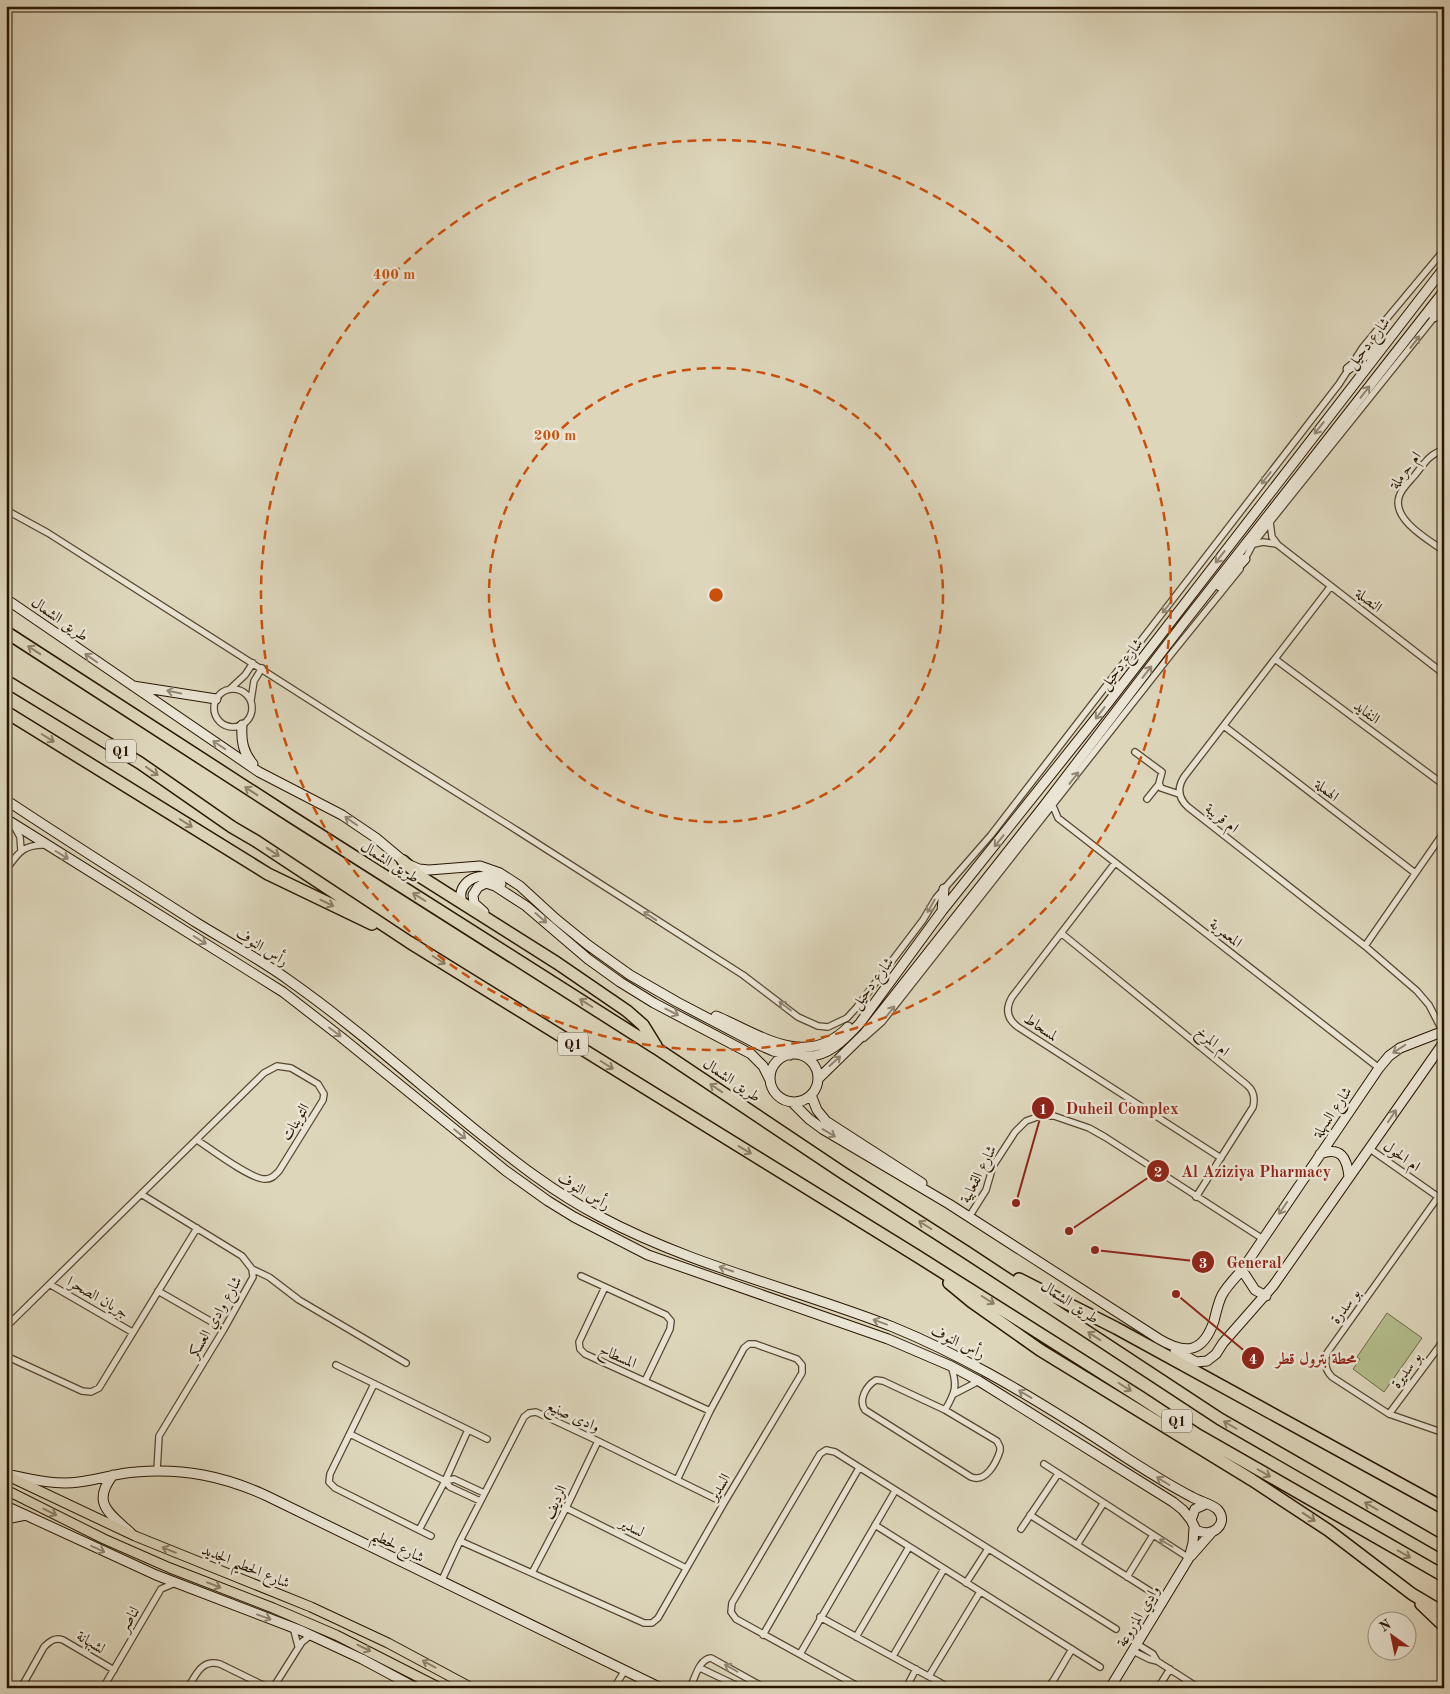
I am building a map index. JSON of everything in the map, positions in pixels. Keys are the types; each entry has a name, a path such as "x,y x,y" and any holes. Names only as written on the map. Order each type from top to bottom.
{"highway":[{"name":"طريق الشمال","path":"6,632 300,822 656,1048 843,1173 1220,1419 1444,1548"},
{"name":"Q1","path":"6,681 140,763 232,827 409,942 917,1256 1140,1397 1198,1436 1444,1576"},
{"path":"6,712 268,874 409,942"},
{"path":"403,861 416,874 581,979 633,1015 647,1031 656,1048"},
{"path":"966,1252 1116,1328 1444,1509"},
{"path":"917,1256 972,1302 1040,1350 1252,1480 1328,1530 1412,1594 1444,1626"},
{"path":"1412,1594 1444,1606"},
{"path":"1412,1594 1444,1612"}],"main road":[{"name":"شارع الحطيم الجديد","path":"6,1475 134,1536 311,1607 388,1643 472,1688"},
{"name":"شارع الحطيم الجديد","path":"6,1490 104,1539 170,1568 328,1631 440,1688"}],"street":[{"name":"شارع دحيل","path":"262,668 743,975 798,1017 818,1026 828,1027 847,1018 923,920 944,888 963,869 991,834 1339,384 1370,338 1444,250"},
{"name":"شارع دحيل","path":"805,1056 824,1054 842,1041 860,1023 942,911 1108,703 1444,268"},
{"name":"شارع دحيل","path":"818,1079 854,1044 1049,800 1183,624 1443,292"},
{"path":"1434,317 1443,292"},
{"name":"شارع دحيل","path":"854,1044 873,1032 882,1022 1172,653 1235,576 1253,544 1270,522 1444,305"},
{"path":"1348,369 1392,334"},
{"name":"ام حرملة","path":"1444,450 1436,452 1427,460 1402,491 1398,504 1399,511 1407,523 1444,551"},
{"path":"6,510 56,538 262,668 254,680 251,716 242,725 230,727 219,722 214,711 216,699 240,680 253,663"},
{"path":"1270,522 1272,537 1278,545"},
{"path":"1253,544 1263,542 1278,545"},
{"name":"النصلة","path":"1278,545 1444,674"},
{"path":"1183,624 1245,559"},
{"path":"1159,784 1163,788 1179,794 1179,788 1184,777 1331,586"},
{"name":"طريق الشمال","path":"6,600 259,772 342,815 415,868 424,870 474,866 500,873 520,886 556,919 601,955 644,984 757,1044 773,1051 790,1055"},
{"name":"النفايد","path":"1275,658 1444,785"},
{"path":"131,686 216,699"},
{"path":"229,690 234,689 244,693 251,702"},
{"path":"242,725 242,747 259,772"},
{"name":"الهملة","path":"1224,726 1415,873"},
{"path":"1135,752 1162,772 1159,784 1147,800"},
{"name":"ام قريبة","path":"1179,794 1188,807 1365,946 1426,1000 1443,1035"},
{"name":"رأس النوف","path":"6,800 290,981 350,1026 514,1160 555,1190 581,1206 653,1242 893,1327 957,1356 1031,1398 1172,1486 1206,1504"},
{"name":"المعمرية","path":"1053,806 1058,818 1379,1068"},
{"path":"1044,817 1058,818"},
{"path":"9,821 20,837 21,850"},
{"name":"رأس النوف","path":"9,821 283,992 342,1037 506,1171 574,1217 648,1255 865,1331 951,1366 1173,1502 1192,1523"},
{"path":"1365,946 1444,832"},
{"path":"6,870 21,850 30,846 46,845"},
{"name":"لمسحاط","path":"1115,863 1009,1002 1008,1014 1013,1024 1221,1158"},
{"name":"طريق الشمال","path":"463,904 460,894 463,887 473,878 482,876 502,884 522,899 526,906"},
{"name":"طريق الشمال","path":"507,932 498,922 477,907 473,899 475,890 482,884 491,884 526,906 588,959 620,982 751,1054 763,1066 770,1080"},
{"path":"942,911 944,888"},
{"path":"955,917 972,907"},
{"name":"ام المرخ","path":"1061,933 1250,1088 1254,1099 1253,1107 1196,1197"},
{"path":"677,1002 726,1020 779,1044 811,1048 840,1035 870,1002 883,992"},
{"path":"1171,1346 1176,1352 1190,1360 1201,1362 1207,1361 1216,1354 1223,1342 1266,1296 1370,1149 1443,1035"},
{"name":"شارع السهلة","path":"1171,1346 1184,1350 1191,1349 1202,1341 1210,1331 1222,1295 1242,1270 1389,1056 1406,1045 1443,1035"},
{"path":"790,1055 805,1056 815,1066 818,1079 815,1090 811,1095 806,1099 792,1102 775,1092 770,1080 773,1066 783,1057 790,1055"},
{"name":"التوينات","path":"6,1327 270,1068 277,1066 291,1068 318,1084 322,1089 323,1100 279,1171 273,1177 266,1180 254,1177 197,1140"},
{"name":"طريق الشمال","path":"811,1095 817,1110 826,1120 914,1177 949,1204"},
{"name":"طريق الشمال","path":"792,1102 809,1119 824,1130 969,1216 1171,1346"},
{"name":"شارع القعابية","path":"969,1216 984,1194 993,1166 1015,1132 1026,1121 1040,1116 1054,1116 1097,1132 1262,1239"},
{"name":"ام الحول","path":"1370,1149 1441,1199"},
{"path":"1320,1155 1331,1151 1339,1153 1346,1161 1349,1177"},
{"name":"شارع وادي العسكر","path":"141,1194 242,1256 252,1269 253,1277 159,1436 157,1470"},
{"name":"بو سدرة","path":"1441,1199 1327,1353 1325,1359 1328,1373 1332,1377 1389,1414 1444,1433"},
{"path":"6,1356 82,1391 91,1392 99,1388 197,1228"},
{"path":"252,1269 269,1277 299,1300 406,1363"},
{"path":"1242,1270 1255,1290 1266,1296"},
{"path":"581,1276 666,1314 671,1321 670,1329 645,1381"},
{"name":"جريان الصحرا","path":"51,1284 132,1332"},
{"name":"المسطاح","path":"605,1287 579,1342 580,1349 585,1354 710,1411"},
{"path":"158,1291 224,1329"},
{"name":"بو سديرة","path":"1389,1414 1444,1340"},
{"name":"السدير","path":"460,1541 644,1623 652,1623 658,1618 802,1373 802,1365 797,1359 755,1344 749,1344 744,1348 710,1411 677,1480"},
{"path":"336,1364 487,1439"},
{"path":"945,1410 954,1394 955,1384 951,1366"},
{"path":"880,1380 945,1410 994,1438 999,1444 999,1455 983,1478 971,1478 868,1412 862,1407 861,1400 870,1384 880,1380"},
{"path":"954,1394 978,1381"},
{"path":"374,1384 329,1479 331,1484 431,1536"},
{"name":"وادى صنيع","path":"441,1582 484,1493 524,1417 529,1413 536,1412 724,1503"},
{"path":"420,1530 468,1430"},
{"path":"350,1434 445,1481 450,1487 480,1501"},
{"name":"الرديف","path":"532,1573 598,1441"},
{"path":"861,1688 736,1619 731,1612 732,1603 820,1454 826,1450 832,1450 1116,1629"},
{"path":"1044,1464 1189,1558"},
{"path":"764,1635 859,1468"},
{"name":"شارع لحطيم","path":"6,1475 47,1483 58,1483 80,1482 113,1475 157,1470 187,1472 224,1479 247,1487 661,1688"},
{"path":"1021,1529 1058,1474"},
{"path":"113,1475 102,1493 104,1504 112,1515 134,1536"},
{"path":"445,1481 454,1479 484,1493"},
{"path":"800,1654 895,1491"},
{"path":"1077,1545 1103,1504"},
{"path":"1206,1504 1216,1508 1220,1516 1219,1525 1212,1532 1202,1533 1192,1523 1195,1509 1206,1504"},
{"path":"6,1506 156,1575 293,1627 362,1658 416,1688"},
{"name":"لسدير","path":"566,1508 686,1568"},
{"path":"6,1519 26,1515"},
{"path":"1030,1515 1164,1600"},
{"name":"وادي المزروعة","path":"1189,1558 1193,1543 1192,1523"},
{"path":"874,1525 1100,1667"},
{"name":"وادي المزروعة","path":"1110,1688 1189,1558 1212,1532"},
{"path":"1127,1577 1153,1536"},
{"path":"856,1637 909,1547"},
{"path":"966,1583 988,1549"},
{"path":"893,1656 944,1569"},
{"path":"156,1575 161,1589 175,1583"},
{"name":"لناصر","path":"104,1688 161,1589"},
{"path":"929,1676 980,1592"},
{"path":"820,1617 950,1688"},
{"path":"293,1627 298,1646"},
{"path":"188,1688 201,1667 213,1662 271,1688 298,1646 311,1635"},
{"name":"لشبهانة","path":"21,1688 44,1647 48,1642 56,1639 63,1640 114,1670"},
{"path":"1135,1648 1152,1654 1158,1661 1199,1688"},
{"path":"1061,1688 1051,1685 1072,1649"},
{"path":"690,1688 704,1659 711,1658 765,1688"},
{"path":"700,1668 742,1688"},
{"path":"1158,1688 1170,1669"},
{"path":"614,1688 625,1670"},
{"path":"906,1688 916,1670"}],"green space":[{"path":"1387,1313 1422,1338 1384,1392 1353,1369 1360,1359 1357,1357"}],"place":[{"name":"Duheil Complex","path":"1016,1203"},
{"name":"Al Aziziya Pharmacy","path":"1069,1231"},
{"name":"General","path":"1095,1250"},
{"name":"محطة بترول قطر","path":"1176,1294"}]}
